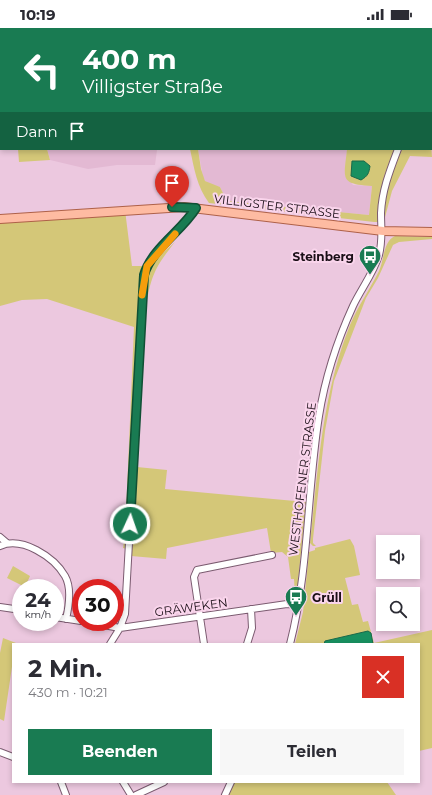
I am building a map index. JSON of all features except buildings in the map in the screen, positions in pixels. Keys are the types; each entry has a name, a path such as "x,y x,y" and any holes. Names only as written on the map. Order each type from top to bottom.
{"main road":[{"name":"VILLIGSTER STRASSE","path":"0,219 172,207 196,208 383,231 432,232"}],"street":[{"name":"WESTHOFENER STRASSE","path":"290,643 298,605 316,436 326,380 347,320 376,265 382,242 383,231 381,213 384,189 398,150"},
{"path":"124,617 144,275 147,266 153,257 189,220 196,208"},
{"path":"0,537 7,543"},
{"path":"0,546 7,543 24,545 37,550 50,559 66,576 69,599 66,619 72,620"},
{"path":"204,643 194,577 197,570 272,555"},
{"name":"GRÄWEKEN","path":"124,627 287,604 298,605"},
{"path":"0,607 12,609"},
{"path":"247,643 252,628 251,609"},
{"path":"111,643 118,631"},
{"path":"0,752 12,757"},
{"path":"61,783 66,795"},
{"path":"124,783 131,795"},
{"path":"136,795 162,783"},
{"path":"225,795 231,783"}],"shaded area":[{"path":"18,150 47,150 50,160 19,162"},
{"path":"47,150 157,150 155,165 117,165 88,169 50,160"},
{"path":"190,150 198,150 201,169 205,181 220,187 227,201 369,215 372,186 354,184 346,178 345,167 347,150 395,150 385,174 380,193 378,222 209,203 199,184"},
{"path":"198,150 347,150 345,175 353,185 372,186 369,215 227,201 220,187 205,181"},
{"path":"402,150 432,150 432,157 410,156 392,191 384,221 386,189"},
{"path":"352,161 364,161 370,166 368,174 361,180 351,176"},
{"path":"125,210 132,266 147,266 141,286 127,549 123,548 125,536 134,327 47,299 22,300 0,306 0,223"},
{"path":"395,236 432,237 432,239 399,242 393,245 378,278 366,298 334,381 325,431 313,539 313,543 316,546 313,546 310,543 322,432 333,378 350,325 381,267 388,242"},
{"path":"175,242 155,271 146,306 137,467 167,470 165,489 306,502 297,593 295,596 294,579 291,579 288,557 282,552 271,553 267,528 167,548 166,559 131,556 146,276 152,263"},
{"path":"350,539 354,546 360,575 345,578 352,605 358,604 363,622 368,621 374,643 295,643 303,612 309,552 315,550 315,548"},
{"path":"13,566 30,576 29,579 12,579 12,580 7,578"},
{"path":"432,630 432,748 420,751 420,643 374,643"},
{"path":"368,631 371,633 373,643 324,643 325,641"},
{"path":"3,638 16,643 12,643 12,667 4,721 0,719 0,653"},
{"path":"231,783 388,783 396,795 225,795"}],"slow traffic":[{"path":"142,295 144,275 147,266 153,257 175,234"}],"place":[{"name":"Steinberg","path":"370,276"},
{"name":"Grüll","path":"296,616"}],"route":[{"path":"130,524 142,288 144,275 147,266 153,257 189,220 196,208 172,207"}]}
